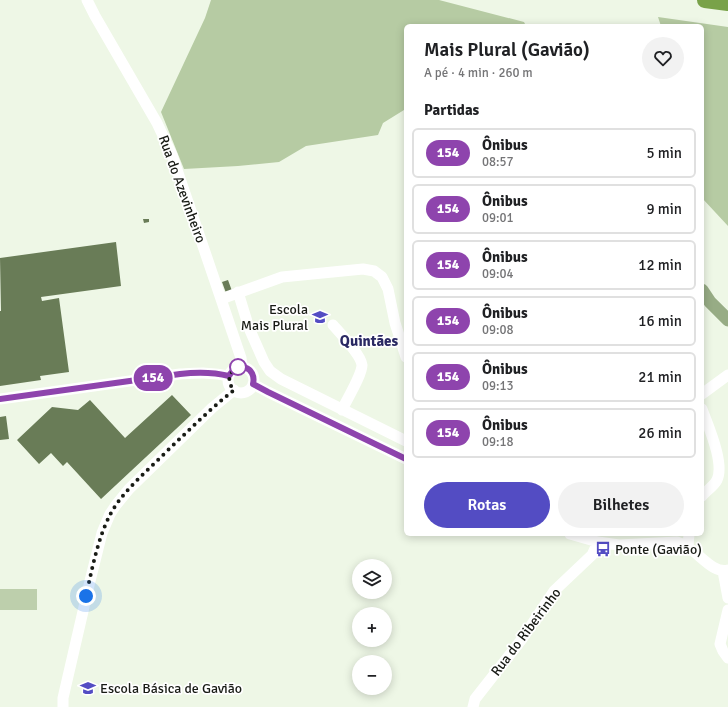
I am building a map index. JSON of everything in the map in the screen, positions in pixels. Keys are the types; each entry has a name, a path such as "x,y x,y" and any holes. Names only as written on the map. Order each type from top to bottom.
{"highway":[{"path":"705,0 728,3"}],"street":[{"name":"Rua do Azevinheiro","path":"87,0 156,123 172,155 205,254 222,299 241,358 242,367"},
{"path":"222,299 282,277 363,269 374,271 382,277 388,289 395,323 404,351"},
{"path":"238,292 249,328 264,362 270,371 281,379 404,440"},
{"path":"333,325 359,355 362,364 360,373 342,410"},
{"path":"242,367 251,371 254,378 253,384 245,392 237,392 229,383 229,376 234,369 242,367"},
{"path":"0,399 180,374 202,372 229,376"},
{"path":"704,393 728,375"},
{"path":"253,384 404,457"},
{"path":"63,707 63,698 90,581 102,532 110,514 129,489 212,408 234,390"},
{"path":"704,415 719,462 719,471 716,481 704,494"},
{"path":"576,536 598,542 619,545 677,542 685,545 713,568 725,571 728,598"},
{"path":"688,547 689,536"},
{"name":"Rua do Ribeirinho","path":"473,707 475,699 522,639 554,591 592,555 598,542"},
{"path":"728,610 720,644 728,658"}],"green space":[{"path":"211,0 439,0 524,22 525,24 404,24 404,110 383,123 378,135 306,146 279,162 184,169 161,112 205,18"},
{"path":"658,17 728,27 728,226 704,200 704,24 660,24"},
{"path":"0,589 37,589 37,610 0,610"}],"building":[{"path":"143,219 149,219 149,222 144,223"},
{"path":"116,242 121,286 41,297 42,301 59,298 69,372 40,376 41,380 0,386 0,258"},
{"path":"228,280 232,291 226,293 222,282"},
{"path":"172,395 191,415 101,499 67,462 63,466 51,453 39,464 17,440 52,407 78,410 90,400 125,438"},
{"path":"6,416 9,439 0,440 0,417"}],"waterway":[{"path":"704,293 710,302 728,320"}],"bus line":[{"name":"154","path":"0,399 180,374 202,372 229,376 234,369 242,367 248,369 253,374 253,384 404,458"}],"place":[{"name":"Escola Mais Plural","path":"320,317"},
{"name":"Ponte (Gavião)","path":"603,549"},
{"name":"Escola Básica de Gavião","path":"88,688"}],"district":[{"name":"Quintães","path":"369,341"}],"route":[{"path":"86,596 99,542 110,514 129,489 212,408 234,390 229,383 229,376 231,372 238,367"}]}
